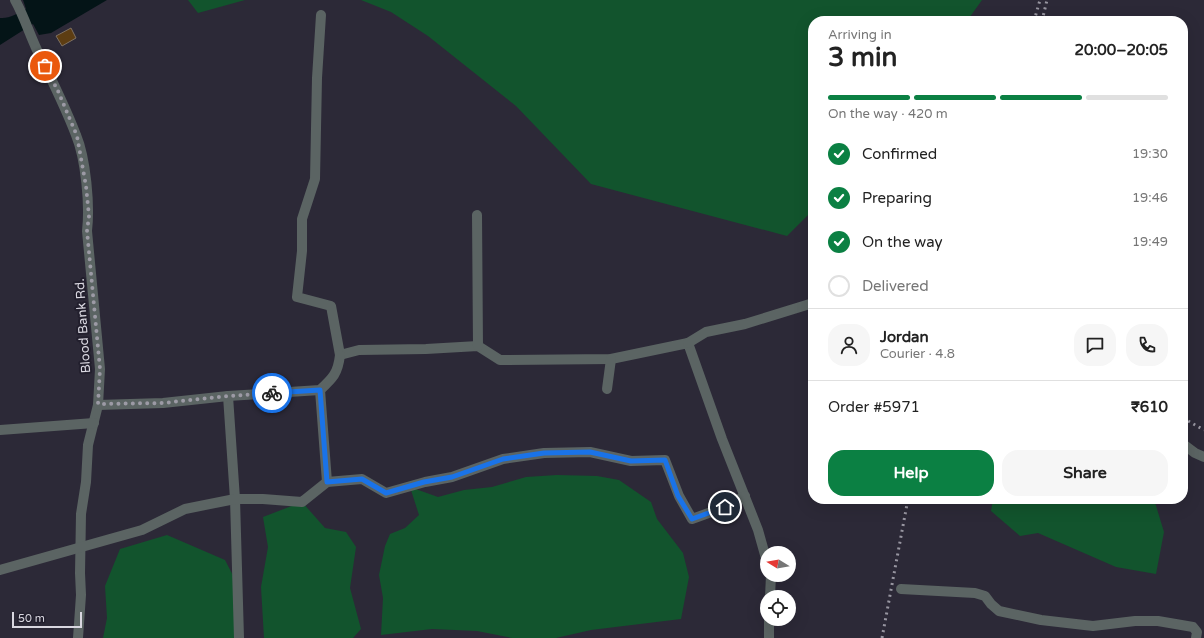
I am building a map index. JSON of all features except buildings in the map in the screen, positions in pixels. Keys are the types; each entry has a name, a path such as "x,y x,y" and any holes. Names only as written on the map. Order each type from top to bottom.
{"street":[{"name":"Blood Bank Rd.","path":"15,0 22,11 34,43 58,91 77,136 86,186 89,216 87,231 100,369 98,404 88,445 86,482 80,514 81,595 78,638"},
{"path":"98,404 163,403 228,396 320,390 334,376 339,367 340,355 331,306 297,297 302,251 302,219 315,179 317,78 321,15"},
{"path":"477,215 478,346"},
{"path":"340,355 359,350 426,349 478,346 500,360 610,360 688,343 706,332 745,324 808,305"},
{"path":"688,343 722,439 758,530 762,546"},
{"path":"607,390 610,360"},
{"path":"320,390 327,482"},
{"path":"228,396 235,499 239,638"},
{"path":"0,430 94,423"},
{"path":"1188,448 1195,453 1204,456"},
{"path":"0,570 142,530 185,509 235,499 263,498 302,502 327,482 362,479 386,493 424,482 452,477 503,459 544,453 590,452 631,461 665,460 678,496 692,519 725,507 745,496"},
{"path":"901,589 975,593 985,596 999,611 1041,620 1093,626 1158,620 1193,627 1197,632 1196,638"},
{"path":"769,626 769,638"}],"green space":[{"path":"188,0 245,0 198,13"},
{"path":"361,0 982,0 971,16 808,16 808,215 787,236 591,184 516,106 428,36 391,12"},
{"path":"557,475 597,476 619,480 651,502 657,519 683,553 689,577 681,619 591,630 556,638 512,638 477,631 432,629 381,635 383,598 379,575 385,546 390,534 405,528 419,515 410,487 438,497 464,490 492,487 526,477"},
{"path":"302,502 325,528 346,532 356,547 350,588 361,629 353,638 264,638 261,587 268,547 263,517"},
{"path":"992,504 1156,504 1164,532 1156,574 1116,567 1038,533 1020,536 991,511"},
{"path":"167,535 225,560 241,591 234,638 103,638 107,618 105,586 120,549"}],"shaded area":[{"path":"23,0 107,0 51,33 39,35 33,24 0,45 0,18 10,17 26,9"}],"railway":[{"path":"1035,16 1040,0"},
{"path":"1043,16 1047,0"},
{"path":"1188,421 1204,430"},
{"path":"882,638 907,504"}],"way so far":[{"path":"45,66 58,91 77,136 86,186 89,216 87,231 100,369 98,404 163,403 272,393"}],"route":[{"path":"272,393 320,390 327,482 362,479 386,493 424,482 452,477 503,459 544,453 590,452 631,461 665,460 678,496 692,519 725,507"}]}
